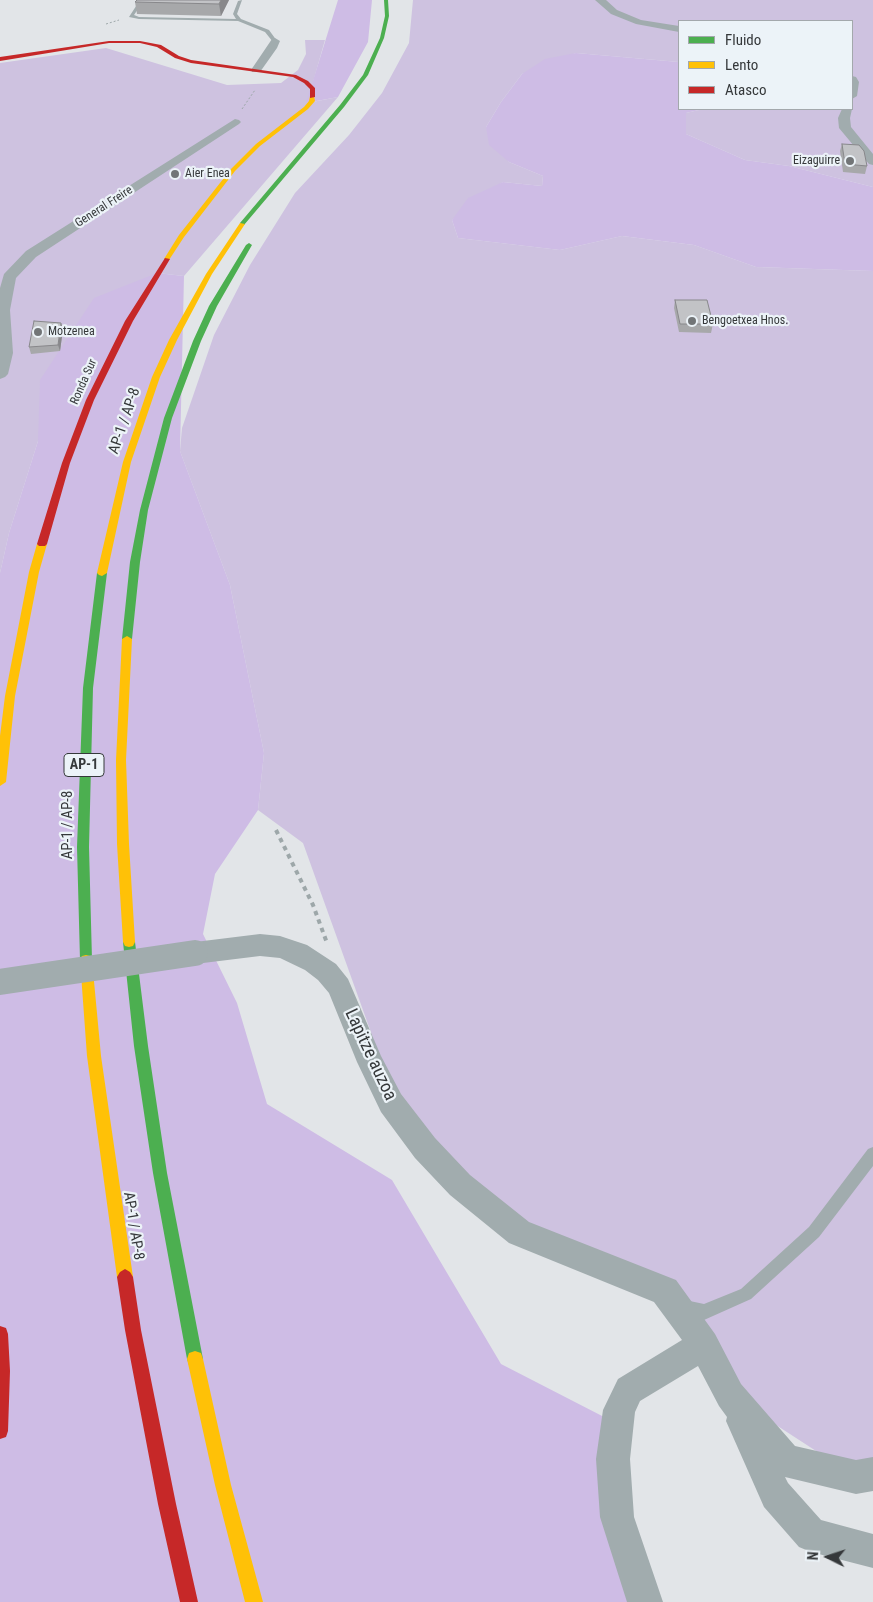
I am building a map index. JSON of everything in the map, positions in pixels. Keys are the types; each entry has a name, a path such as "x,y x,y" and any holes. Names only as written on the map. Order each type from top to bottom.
{"main road":[{"name":"AP-1 / AP-8","path":"189,1602 167,1504 133,1330 94,1056 86,944 83,847 86,715 95,623 105,555 127,462 156,377 173,340 208,274 246,218 342,106 365,75 382,38 387,16 386,0"},
{"path":"3,58 101,43 132,42 159,46 177,57 191,62 256,70"},
{"name":"Ronda Sur","path":"0,782 10,696 22,622 34,572 66,463 94,393 129,321 181,236 222,183 245,157 306,108 312,101 313,89 300,79 256,70"},
{"name":"AP-1","path":"254,1602 223,1485 184,1308 160,1173 141,1046 129,940 123,844 121,760 123,684 128,620 138,545 156,461 168,418 197,340 230,275 258,233"},
{"path":"0,1334 2,1371 0,1431"}],"street":[{"path":"600,0 614,12 639,22 678,29"},
{"path":"256,70 275,41"},
{"path":"847,110 844,118 845,128 873,161"},
{"name":"General Freire","path":"2,310 9,277 30,254 235,122"},
{"path":"0,374 5,353 2,310"},
{"name":"Lapitze auzoa","path":"0,982 260,945 280,947 306,957 327,972 339,987 370,1062 391,1103 425,1148 460,1186 519,1232 666,1291 704,1345 730,1395 776,1496 812,1535 873,1550"},
{"path":"645,1602 617,1517 613,1458 619,1410 629,1390 704,1345"},
{"name":"Lapitze auzoa","path":"730,1395 785,1460 856,1477 873,1474"}],"lane":[{"path":"142,0 131,16 139,18 239,20 267,31 275,41"},
{"path":"239,20 235,14 240,1"},
{"path":"212,20 228,25 254,26"},
{"path":"676,1306 704,1312 746,1294 814,1232 873,1154"}],"path":[{"path":"235,122 236,117 255,90"},
{"path":"276,830 313,905 332,954 327,972"}],"shaded area":[{"path":"338,0 372,0 368,42 338,97 306,103"},
{"path":"413,0 873,0 873,187 789,166 745,160 686,134 686,113 699,110 853,110 853,20 678,20 678,62 576,53 522,74 501,102 486,127 509,162 543,176 542,186 503,182 452,220 458,238 560,250 622,236 694,245 756,267 873,271 873,1474 856,1477 730,1395 665,1291 519,1233 391,1103 373,1038 303,843 258,810 264,753 230,585 180,451 182,428 214,335 250,265 295,193 349,135 382,93 409,43"},
{"path":"305,40 325,40 307,103 338,97 184,276 157,273 38,441 9,533 0,573 0,63 106,48 227,85 281,83 298,70 306,54"},
{"path":"576,53 678,62 678,110 699,110 686,113 686,134 745,160 789,166 873,187 873,271 756,267 694,245 622,236 560,250 458,238 452,220 468,198 503,182 542,186 543,176 509,162 489,145 486,127 501,102 522,74 545,59"},
{"path":"157,273 184,276 180,451 230,585 264,753 258,810 215,874 203,934 237,1003 267,1104 392,1180 501,1364 606,1418 645,1602 0,1602 0,573 9,533 38,441 40,380 94,298"}],"building":[{"path":"137,0 221,0 219,4 135,2"},
{"path":"842,144 859,145 864,151 867,166 845,164"},
{"path":"675,300 707,300 713,324 680,324"},
{"path":"34,321 61,323 58,345 29,347"}],"traffic: fast":[{"path":"242,224 342,106 365,75 382,38 387,16 386,0"},
{"path":"127,639 135,562 144,510 168,418 197,341 213,306 249,245"},
{"path":"86,960 83,847 88,688 102,573"},
{"path":"129,942 141,1046 160,1173 195,1359"}],"traffic: slow":[{"path":"167,259 181,236 233,170 258,145 306,108 312,101 312,97"},
{"path":"102,573 127,462 156,377 173,340 209,274 242,224"},
{"path":"0,782 10,696 34,572 42,544"},
{"path":"127,639 121,760 123,844 129,942"},
{"path":"86,960 94,1056 125,1277"},
{"path":"195,1359 223,1485 254,1602"}],"traffic: jam":[{"path":"0,59 109,42 140,42 159,46 177,57 191,61 294,76 306,82 313,89 312,97"},
{"path":"42,544 66,463 90,400 129,321 167,259"},
{"path":"125,1277 133,1330 167,1504 189,1602"},
{"path":"0,1334 2,1371 0,1431"}],"place":[{"name":"Eizaguirre","path":"850,161"},
{"name":"Aier Enea","path":"175,174"},
{"name":"Bengoetxea Hnos.","path":"692,321"},
{"name":"Motzenea","path":"38,332"}]}
